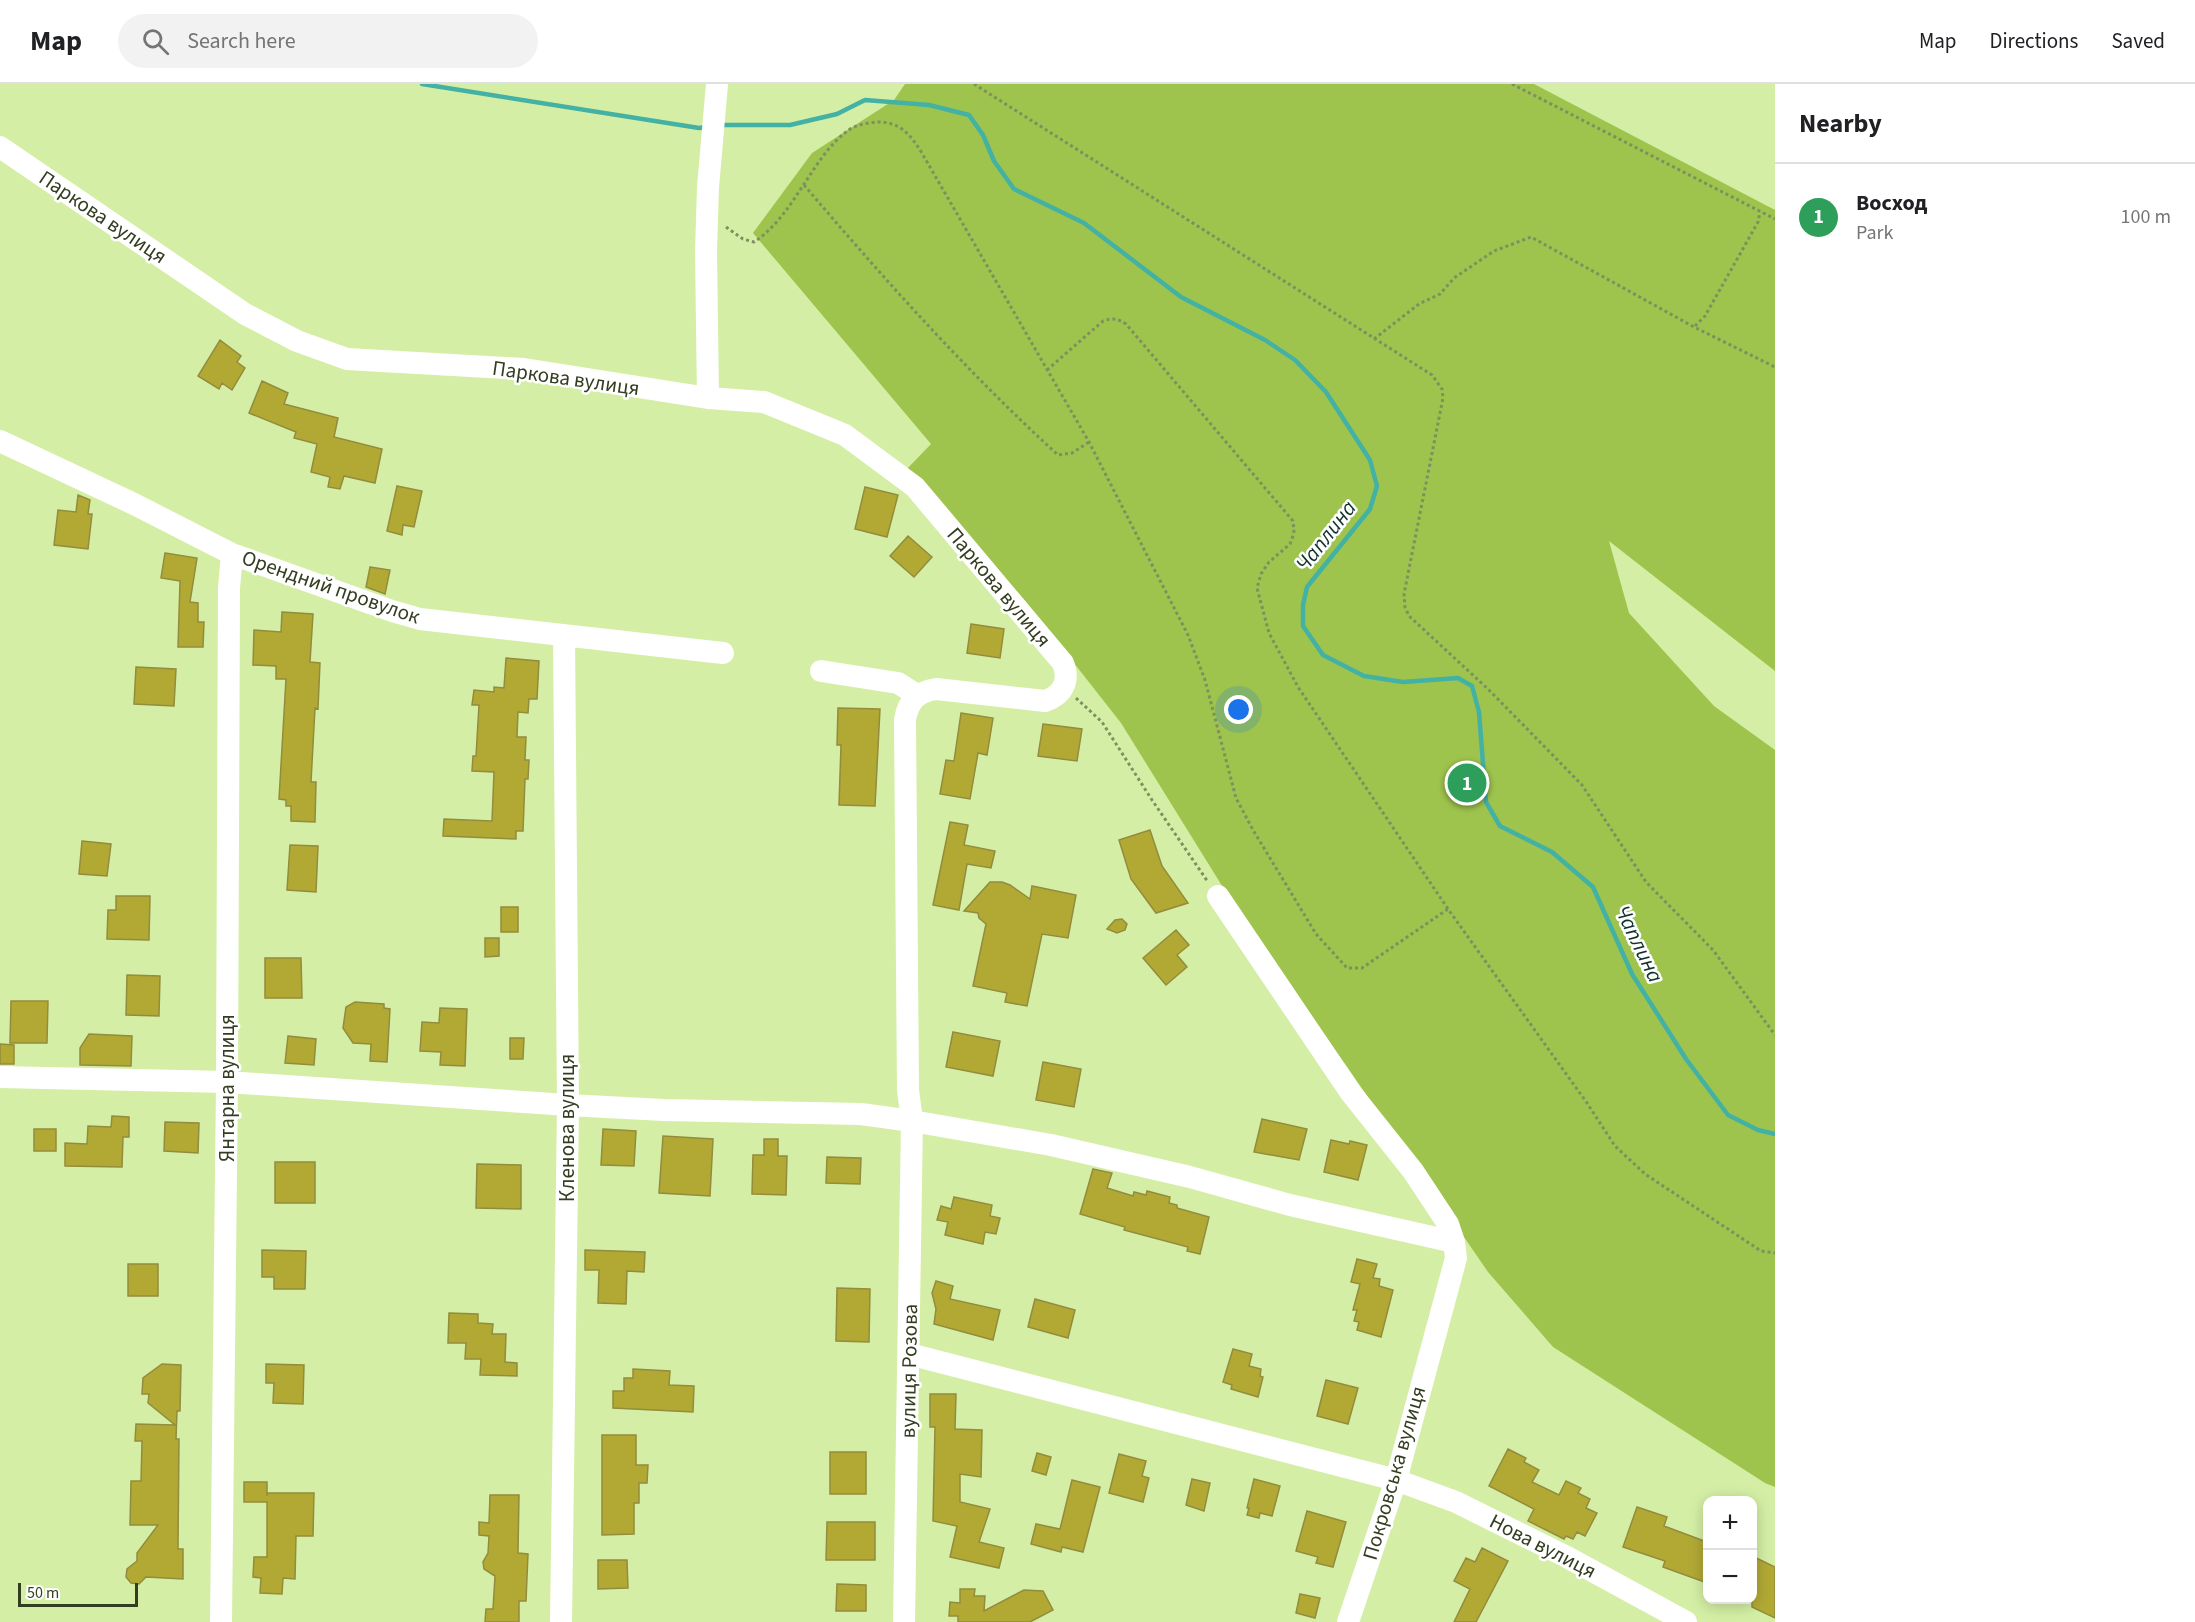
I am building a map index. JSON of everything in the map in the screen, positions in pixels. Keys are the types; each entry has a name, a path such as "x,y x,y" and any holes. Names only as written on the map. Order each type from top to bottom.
{"street":[{"path":"708,398 707,213 717,84"},
{"name":"Паркова вулиця","path":"0,147 245,314 297,341 347,359 524,369 708,398 764,402 845,435 915,488 1063,663 1066,679 1064,687"},
{"name":"Орендний провулок","path":"0,441 134,504 232,554 392,611 420,619 723,652"},
{"name":"Янтарна вулиця","path":"221,1622 229,600 232,554"},
{"name":"Кленова вулиця","path":"561,1622 568,1105 564,635"},
{"path":"821,671 898,683 917,695 926,690 936,689 1045,701 1059,693 1064,687"},
{"name":"вулиця Розова","path":"904,1622 912,1121 908,1090 904,720 906,710 917,695"},
{"path":"1218,896 1352,1093 1413,1171 1448,1224 1454,1242"},
{"path":"0,1077 227,1082 664,1110 861,1114 1063,1148 1454,1242"},
{"name":"Покровська вулиця","path":"1348,1622 1396,1480 1456,1258 1454,1242"},
{"name":"Нова вулиця","path":"909,1354 1396,1480 1456,1502 1564,1556 1686,1622"}],"path":[{"path":"974,84 1432,375 1442,389 1443,398 1404,594 1405,607 1409,616 1488,689 1582,785 1646,882 1713,950 1775,1035"},
{"path":"1512,84 1775,219"},
{"path":"707,213 738,236 754,242 763,236 834,143 848,130 867,123 884,122 898,125 907,132 923,155 1089,442 1188,635 1205,680 1236,798 1316,934 1347,968 1362,968 1448,909"},
{"path":"804,185 861,252 1007,409 1058,455 1072,453 1089,442"},
{"path":"1694,327 1705,316 1758,222 1760,212"},
{"path":"1374,339 1419,304 1440,294 1454,278 1494,251 1531,237 1694,327 1775,367"},
{"path":"1047,370 1103,321 1111,318 1126,324 1293,521 1294,533 1290,544 1269,562 1261,574 1257,588 1269,633 1298,687 1448,909 1587,1102 1614,1146 1645,1174 1761,1251 1775,1253"},
{"path":"1064,687 1102,722 1218,896"}],"green space":[{"path":"905,84 1534,84 1775,210 1775,671 1609,541 1629,613 1714,706 1775,750 1775,1487 1765,1483 1553,1347 1488,1272 1242,918 1121,723 1026,602 905,471 931,444 753,233 812,153 894,100"}],"building":[{"path":"220,340 241,356 237,362 245,368 232,390 222,383 219,389 198,376"},
{"path":"262,381 288,393 284,404 338,418 334,437 382,449 375,483 344,476 340,489 328,487 330,477 311,472 317,444 294,438 296,432 249,413"},
{"path":"397,486 422,491 414,527 403,525 402,535 387,531"},
{"path":"865,487 898,495 887,537 855,529"},
{"path":"78,495 90,500 88,514 92,514 88,549 54,545 58,510 76,512"},
{"path":"908,536 932,557 914,577 890,556"},
{"path":"165,553 197,558 190,602 198,603 198,622 204,622 203,647 178,647 180,581 161,578"},
{"path":"370,567 390,570 385,594 366,587"},
{"path":"282,612 313,614 310,662 320,663 311,782 316,782 315,822 291,821 291,806 286,806 286,800 279,799 286,679 276,679 276,666 253,665 254,630 281,632"},
{"path":"971,624 1004,629 1000,658 967,653"},
{"path":"506,658 539,661 537,699 529,699 528,713 518,712 517,737 526,737 525,760 529,760 528,779 525,779 523,831 516,831 516,839 443,836 444,819 492,821 494,772 472,771 473,756 476,756 479,705 472,705 474,690 494,692 494,687 504,688"},
{"path":"136,667 176,669 174,706 134,704"},
{"path":"838,708 880,709 875,806 839,805 841,745 837,745"},
{"path":"961,713 993,718 987,755 978,753 970,799 940,794 946,760 954,761"},
{"path":"1043,724 1082,729 1077,761 1038,756"},
{"path":"950,822 968,825 964,845 995,851 991,868 967,864 959,910 933,905"},
{"path":"1150,830 1162,866 1188,903 1156,913 1131,879 1119,840"},
{"path":"82,841 111,844 107,876 79,874"},
{"path":"290,845 318,846 316,892 287,890"},
{"path":"990,882 1010,885 1030,899 1032,886 1076,895 1068,938 1042,934 1027,1006 1005,1002 1007,993 973,986 986,924 979,918 978,913 964,911"},
{"path":"116,896 150,896 149,940 107,939 108,910 116,910"},
{"path":"501,907 518,907 518,932 501,932"},
{"path":"1122,919 1127,924 1125,930 1117,933 1107,929 1115,920"},
{"path":"1176,930 1189,945 1177,955 1187,967 1166,985 1143,958"},
{"path":"485,938 499,938 499,956 485,957"},
{"path":"265,958 301,958 302,998 265,998"},
{"path":"127,975 160,976 159,1016 126,1015"},
{"path":"11,1001 48,1001 47,1043 10,1043"},
{"path":"355,1002 384,1004 384,1008 390,1009 387,1062 370,1061 371,1044 353,1043 343,1028 346,1007"},
{"path":"440,1008 467,1009 465,1066 440,1065 441,1052 420,1051 422,1022 439,1023"},
{"path":"953,1032 1000,1041 993,1076 946,1067"},
{"path":"89,1034 132,1036 131,1066 80,1065 80,1048"},
{"path":"288,1036 316,1039 314,1065 285,1063"},
{"path":"510,1038 524,1038 523,1059 510,1059"},
{"path":"0,1044 14,1045 14,1064 0,1064"},
{"path":"1043,1062 1081,1069 1074,1107 1036,1100"},
{"path":"112,1116 129,1117 129,1137 123,1137 122,1167 65,1166 65,1143 87,1144 88,1126 111,1127"},
{"path":"1262,1119 1307,1129 1299,1160 1254,1152"},
{"path":"165,1122 199,1123 198,1153 164,1151"},
{"path":"34,1129 56,1129 56,1151 34,1151"},
{"path":"603,1129 636,1131 634,1166 601,1165"},
{"path":"663,1136 713,1139 710,1196 659,1193"},
{"path":"764,1139 778,1139 778,1156 787,1156 786,1195 752,1194 753,1155 764,1155"},
{"path":"1331,1140 1367,1145 1358,1180 1324,1172"},
{"path":"827,1157 861,1158 860,1184 826,1183"},
{"path":"275,1162 315,1162 315,1203 275,1203"},
{"path":"477,1164 521,1165 521,1209 476,1208"},
{"path":"1093,1169 1112,1173 1107,1188 1133,1196 1134,1192 1146,1195 1147,1191 1170,1197 1169,1203 1177,1205 1177,1208 1209,1217 1200,1254 1187,1251 1188,1247 1124,1230 1125,1227 1080,1214"},
{"path":"954,1197 992,1205 990,1216 1000,1218 996,1234 985,1232 983,1244 945,1235 948,1222 937,1220 941,1206 951,1209"},
{"path":"262,1250 306,1251 305,1289 274,1289 274,1277 262,1277"},
{"path":"585,1250 645,1252 644,1272 627,1271 626,1304 598,1303 599,1270 585,1270"},
{"path":"1357,1259 1377,1264 1373,1278 1380,1279 1379,1286 1393,1290 1381,1337 1357,1330 1359,1322 1354,1321 1357,1310 1353,1310 1360,1284 1351,1282"},
{"path":"128,1264 158,1264 158,1296 128,1296"},
{"path":"936,1281 953,1286 950,1299 1000,1310 993,1340 934,1324 936,1309 932,1293"},
{"path":"837,1288 870,1289 869,1342 836,1341"},
{"path":"1035,1299 1075,1310 1068,1338 1028,1327"},
{"path":"449,1313 478,1314 478,1323 493,1324 492,1334 506,1334 505,1362 517,1363 517,1376 480,1375 481,1359 465,1359 466,1343 448,1343"},
{"path":"1233,1349 1252,1354 1249,1366 1261,1369 1260,1376 1263,1377 1258,1397 1231,1389 1232,1385 1223,1382"},
{"path":"162,1364 181,1365 180,1411 177,1411 176,1439 179,1439 178,1549 183,1549 183,1579 146,1577 139,1584 131,1583 126,1577 127,1569 137,1561 137,1553 158,1525 130,1525 131,1481 141,1481 142,1441 135,1441 136,1424 175,1425 148,1403 149,1394 142,1394 143,1378"},
{"path":"266,1364 304,1365 303,1404 273,1403 274,1383 266,1383"},
{"path":"633,1369 670,1371 669,1385 694,1386 693,1412 613,1408 613,1391 624,1391 624,1378 633,1378"},
{"path":"1326,1380 1358,1388 1348,1424 1317,1416"},
{"path":"930,1394 956,1394 955,1429 982,1430 981,1477 960,1474 960,1502 990,1509 979,1542 1004,1548 999,1568 950,1557 957,1526 933,1521 935,1427 930,1427"},
{"path":"602,1435 636,1435 636,1465 648,1465 647,1483 639,1483 639,1503 634,1503 634,1534 602,1535"},
{"path":"1508,1449 1526,1458 1524,1462 1539,1470 1532,1482 1559,1495 1566,1481 1581,1488 1578,1493 1590,1499 1586,1508 1597,1513 1585,1536 1577,1532 1573,1539 1566,1536 1564,1539 1528,1521 1534,1509 1489,1486"},
{"path":"830,1452 866,1452 866,1494 830,1494"},
{"path":"1037,1453 1051,1457 1046,1475 1032,1471"},
{"path":"1119,1454 1146,1461 1142,1476 1149,1478 1143,1502 1109,1493"},
{"path":"1192,1479 1210,1483 1204,1511 1186,1505"},
{"path":"1254,1479 1280,1486 1272,1516 1260,1513 1259,1518 1247,1515"},
{"path":"1072,1480 1100,1487 1083,1552 1062,1547 1061,1552 1031,1544 1036,1524 1060,1529"},
{"path":"244,1482 267,1482 267,1493 314,1493 313,1536 296,1536 295,1579 283,1578 282,1594 260,1593 261,1578 253,1577 254,1557 267,1557 267,1502 244,1502"},
{"path":"490,1495 519,1495 518,1553 528,1554 526,1601 519,1601 519,1622 485,1622 486,1609 493,1609 495,1576 484,1569 483,1562 488,1553 489,1536 479,1535 479,1522 489,1523"},
{"path":"1637,1507 1667,1517 1664,1526 1703,1541 1703,1582 1663,1567 1665,1561 1623,1547"},
{"path":"1307,1511 1346,1522 1333,1567 1316,1563 1318,1557 1296,1551"},
{"path":"827,1522 875,1522 875,1560 826,1560"},
{"path":"1482,1548 1508,1561 1476,1622 1454,1622 1470,1589 1454,1581 1466,1558 1475,1562"},
{"path":"1757,1558 1775,1567 1775,1618 1752,1607 1752,1604 1757,1604"},
{"path":"598,1560 627,1560 628,1588 598,1589"},
{"path":"837,1584 866,1585 866,1611 836,1611"},
{"path":"960,1589 975,1589 974,1596 985,1596 984,1611 1024,1590 1043,1591 1053,1610 1030,1622 958,1622 958,1616 949,1616 950,1602 960,1603"},
{"path":"1300,1594 1320,1598 1315,1618 1296,1613"}],"waterway":[{"name":"Чаплина","path":"422,84 699,128 707,127"},
{"name":"Чаплина","path":"723,125 790,125 837,114 865,100 929,105 969,115 983,135 994,161 1014,189 1084,223 1181,297 1265,340 1295,360 1326,392 1370,460 1377,486 1370,509 1307,587 1303,605 1303,626 1323,655 1364,676 1403,682 1458,678 1472,686 1479,712 1486,802 1500,826 1552,852 1593,887 1632,974 1686,1059 1728,1115 1758,1130 1775,1134"}],"place":[{"name":"Восход","path":"1467,783"}]}
